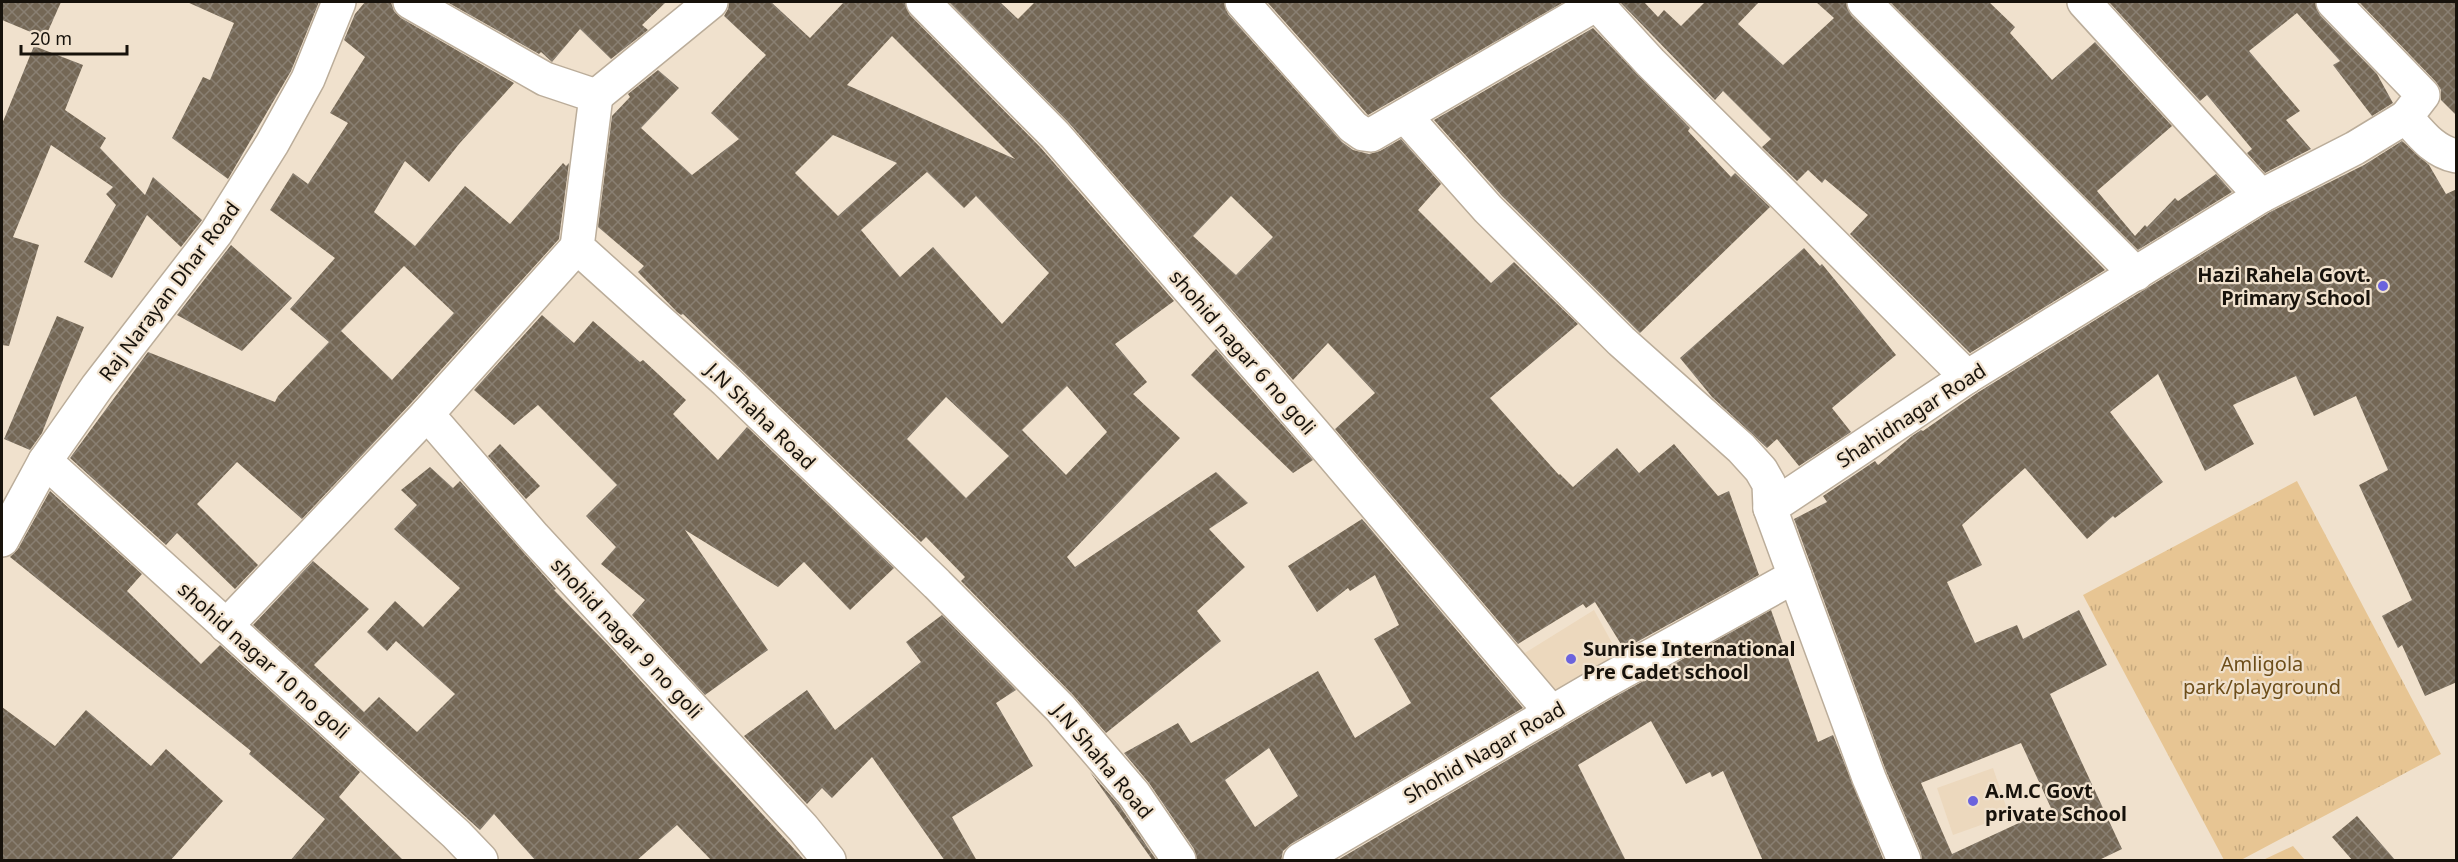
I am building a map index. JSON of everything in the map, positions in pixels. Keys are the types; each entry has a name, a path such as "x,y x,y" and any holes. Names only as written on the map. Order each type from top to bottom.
{"street":[{"name":"Raj Narayan Dhar Road","path":"2,540 45,461 97,387 216,233 272,144 308,79 339,2"},
{"path":"410,2 545,79 596,96"},
{"path":"226,626 427,414 577,247 596,96 711,2"},
{"name":"shohid nagar 6 no goli","path":"923,2 1055,135 1314,433 1552,713"},
{"path":"1242,2 1353,127 1363,134 1371,135 1597,2 1650,62 1967,377"},
{"path":"1864,2 2136,274"},
{"path":"2084,2 2261,196"},
{"path":"2332,2 2423,95 2393,125 2445,153 2457,156"},
{"path":"1405,116 1488,210 1605,325 1741,448 1761,470 1768,484 1770,508 1869,778 1904,861"},
{"name":"Shahidnagar Road","path":"1770,508 1967,377 2261,196 2355,148 2393,125"},
{"name":"J.N Shaha Road","path":"577,247 726,381 937,584 1060,708 1134,794 1179,861"},
{"name":"shohid nagar 9 no goli","path":"427,414 534,537 803,828 829,861"},
{"name":"shohid nagar 10 no goli","path":"45,461 456,834 481,861"},
{"name":"Shohid Nagar Road","path":"1300,861 1552,713 1795,576"}],"shaded area":[{"name":"Sunrise International Pre Cadet school","path":"1594,610 1623,663 1550,708 1520,656"},
{"name":"A.M.C Govt private School","path":"1993,768 2009,815 1953,835 1937,788"}],"green space":[{"name":"Amligola park/playground","path":"2297,481 2441,754 2241,860 2224,860 2083,595"},
{"path":"2293,846 2305,860 2263,860"}],"building":[{"path":"2,2 61,2 45,38 2,20"},
{"path":"187,2 319,2 291,71 228,179 172,138 203,77 210,80 234,23"},
{"path":"365,2 391,2 394,11 401,18 514,83 459,144 429,182 405,161 374,212 415,246 465,186 510,224 563,163 566,166 569,163 559,239 413,401 302,519 237,462 197,504 258,565 235,589 177,533 166,545 70,458 148,352 275,402 329,342 290,309 335,258 270,210 293,173 308,184 348,123 330,113 365,57 344,40 355,14","holes":["404,266 454,313 392,380 341,331"]},
{"path":"447,2 666,2 642,25 648,30 611,59 580,29 552,62 541,52 539,54"},
{"path":"729,2 771,2 810,38 844,2 905,2 910,15 1041,148 1174,301 1115,344 1147,382 1133,394 1180,438 1067,557 1075,567 1216,472 1248,503 1209,529 1245,567 1197,611 1221,641 1106,733 1073,695 961,581 965,577 926,537 921,542 683,314 677,312 638,272 644,266 598,227 612,116 630,97 628,94 658,70 679,88 641,128 692,175 739,139 711,113 766,55 724,16","holes":["892,36 1015,159 847,85","833,135 897,163 838,216 795,173","927,172 964,208 976,196 1049,273 1002,324 933,247 900,277 861,230","1067,386 1107,432 1066,475 1022,430","946,397 1009,456 966,498 907,439"]},
{"path":"949,2 1000,2 1018,19 1035,2 1224,2 1228,14 1342,142 1353,150 1369,154 1380,151 1401,139 1441,184 1418,210 1491,283 1514,262 1578,324 1490,398 1559,475 1573,487 1617,448 1639,473 1674,444 1718,496 1729,491 1759,575 1624,649 1595,602 1586,608 1583,604 1518,644 1335,429 1375,393 1328,343 1293,380 1069,123","holes":["1231,196 1273,237 1236,275 1193,236"]},
{"path":"1267,2 1564,2 1368,115"},
{"path":"1620,2 1644,2 1658,17 1664,10 1681,26 1705,2 1759,2 1738,24 1783,65 1834,18 1816,2 1846,2 1851,15 2105,270 1970,353 1850,234 1868,215 1825,179 1822,183 1808,170 1797,181 1762,147 1771,139 1723,91 1715,100"},
{"path":"1890,2 1989,2 2015,27 2010,33 2052,80 2095,42 2172,126 2097,191 2135,236 2175,198 2178,201 2216,174 2232,192 2138,250"},
{"path":"2109,2 2315,2 2320,15 2377,74 2393,103 2372,116 2333,65 2340,61 2297,13 2249,51 2300,111 2286,120 2311,149 2265,173 2247,153 2252,149 2207,95 2200,101"},
{"path":"2359,2 2457,2 2457,116 2441,100 2441,90 2436,82"},
{"path":"1593,28 1690,128 1688,131 1731,177 1735,173 1770,207 1640,333 1502,196 1434,120"},
{"path":"34,46 83,65 65,110 106,138 100,148 145,195 153,177 202,220 181,247 147,215 112,278 84,262 116,205 106,194 113,187 51,145 13,237 39,245 9,346 2,345 2,124"},
{"path":"2402,141 2429,165 2446,194 2457,189 2457,682 2425,696 2402,645 2398,648 2382,616 2412,600 2359,485 2388,470 2356,396 2314,416 2296,376 2233,405 2254,444 2205,471 2158,374 2110,412 2163,482 2115,518 2113,516 2087,539 2025,468 1962,525 1982,565 1947,582 1975,643 2017,625 2023,639 2079,610 2107,665 2050,694 2122,849 2097,861 1922,861 1921,853 1886,771 1794,519 1827,502 1823,496 1875,461 1878,465 1912,436 1923,431 1977,393 2270,212 2364,165","holes":["2021,743 2051,808 1952,854 1921,783"]},
{"path":"231,245 292,298 242,351 177,315"},
{"path":"1804,248 1820,266 1822,264 1896,355 1832,408 1851,432 1799,466 1777,439 1767,448 1712,397 1680,358"},
{"path":"542,315 574,343 593,321 640,362 643,360 686,400 673,414 718,460 747,427 894,568 850,610 804,562 778,587 685,530 768,650 705,695 632,615 645,600 601,564 616,547 586,516 617,485 538,405 514,425 474,390"},
{"path":"57,316 84,327 42,433 30,450 4,439"},
{"path":"1216,349 1313,460 1293,473 1191,375"},
{"path":"500,444 540,486 526,499 488,456"},
{"path":"430,467 453,488 460,481 556,589 554,590 607,644 805,861 712,861 677,825 636,861 536,861 494,814 480,830 253,625 313,561 369,609 314,665 364,712 379,697 417,732 455,694 396,641 387,651 367,632 395,601 423,627 460,588 394,529 417,505 401,490"},
{"path":"50,491 142,574 127,591 201,664 220,645 360,772 339,797 404,861 290,861 325,819 249,754 251,751 10,557 18,549"},
{"path":"1362,519 1523,708 1291,844 1283,851 1281,861 1197,861 1194,849 1149,783 1124,753 1178,723 1191,743 1318,671 1355,738 1411,703 1374,639 1399,625 1375,575 1350,591 1348,588 1317,612 1288,566","holes":["1269,748 1298,796 1255,827 1225,780"]},
{"path":"1771,610 1818,742 1833,735 1884,861 1763,861 1723,771 1712,777 1710,772 1686,784 1651,721 1578,765 1626,861 1336,861 1611,699"},
{"path":"942,615 1016,690 996,703 1033,766 952,817 977,861 945,861 872,757 832,798 822,788 807,804 744,736 807,690 835,730 921,662 906,642"},
{"path":"2,707 55,746 86,710 151,766 166,749 223,801 170,861 2,861"},
{"path":"1090,772 1119,805 1157,861 1153,861"},
{"path":"2357,816 2396,861 2353,861 2332,837"}],"place":[{"name":"Hazi Rahela Govt. Primary School","path":"2383,286"},
{"name":"Sunrise International Pre Cadet school","path":"1571,659"},
{"name":"A.M.C Govt private School","path":"1973,801"}]}
